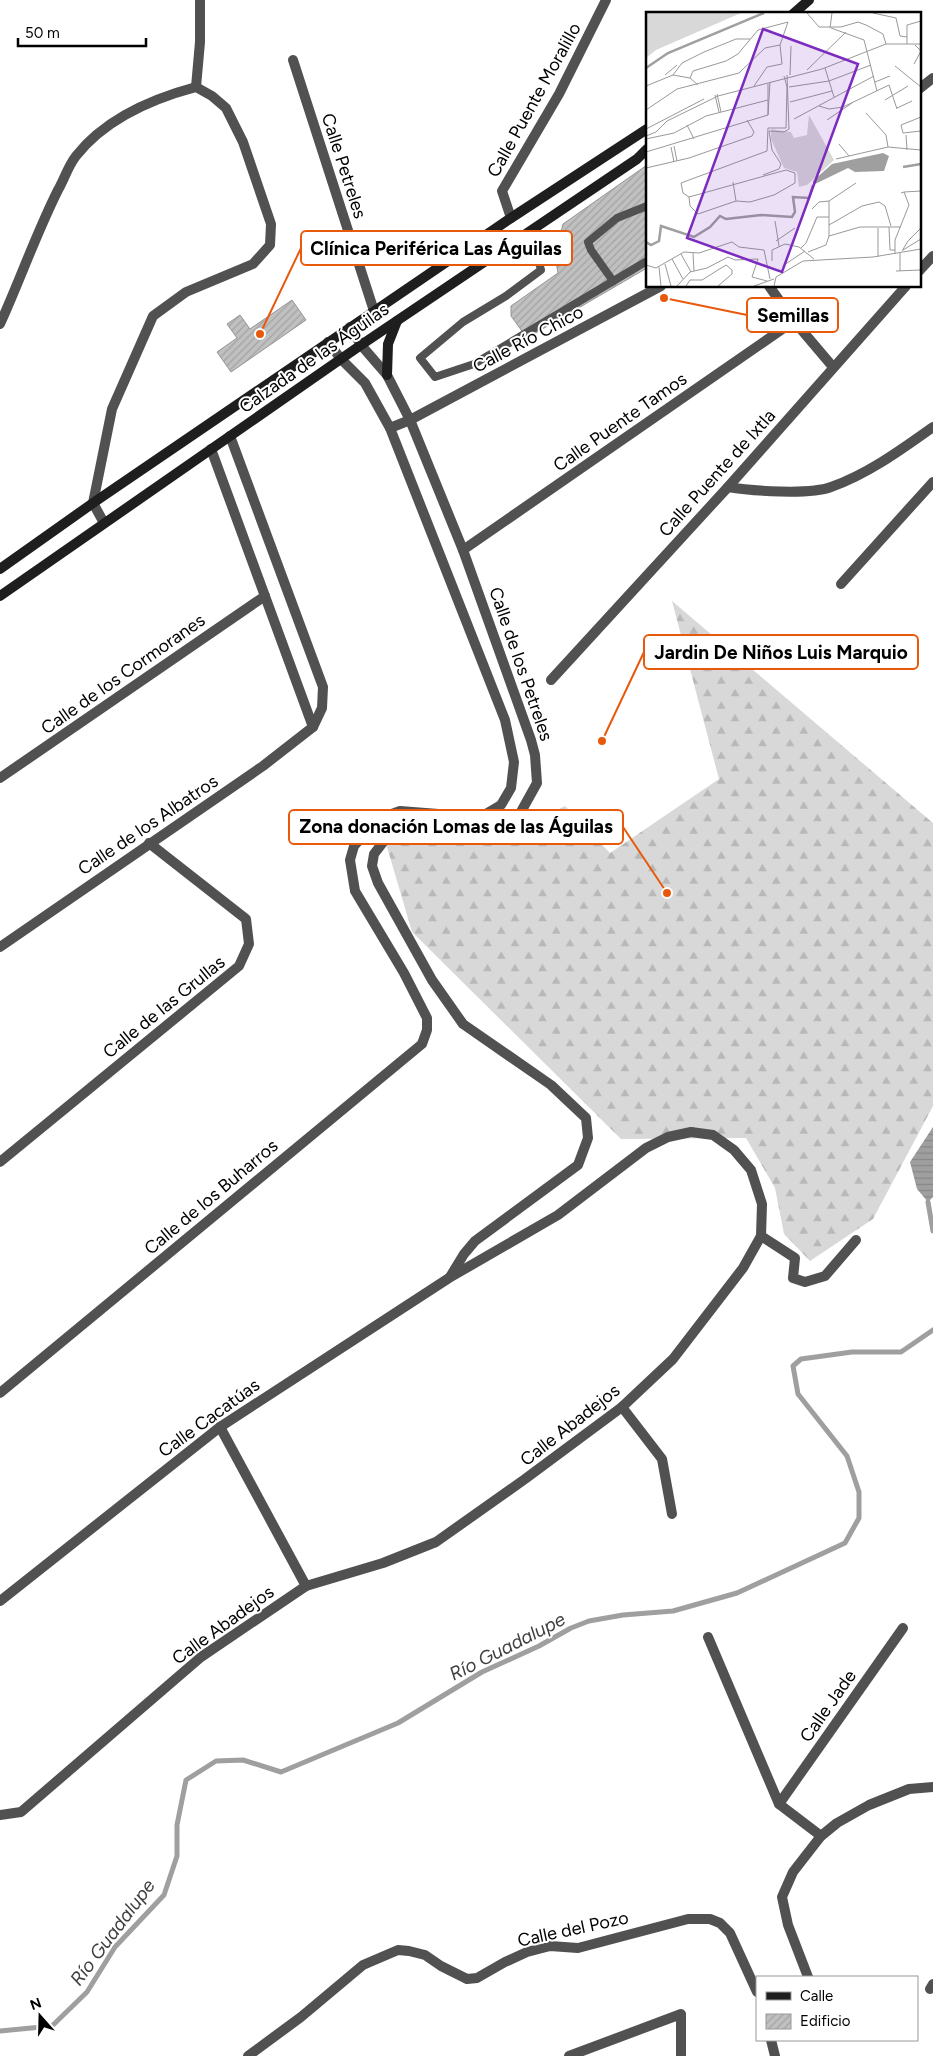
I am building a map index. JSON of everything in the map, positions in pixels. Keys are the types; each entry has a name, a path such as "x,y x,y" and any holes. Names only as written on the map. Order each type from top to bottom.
{"main road":[{"path":"795,12 809,0"},
{"name":"Calzada de las Águilas","path":"0,569 92,503 350,327 646,130"},
{"name":"Calzada de las Águilas","path":"0,596 361,345 636,159 646,150"},
{"path":"388,375 388,344 397,321"}],"street":[{"path":"196,87 200,42 200,0"},
{"name":"Calle Puente Moralillo","path":"511,218 502,191 559,94 606,0"},
{"name":"Calle Petreles","path":"293,60 374,311"},
{"path":"920,88 933,78"},
{"path":"0,324 52,201 75,157 104,128 137,108 169,94 196,87 212,96 226,108 243,142 272,224 270,245 253,264 186,292 153,316 112,409 92,503 104,523"},
{"path":"920,270 933,256"},
{"name":"Calle Río Chico","path":"390,428 410,420 657,288"},
{"path":"770,288 794,321 833,367"},
{"name":"Calle Puente de Ixtla","path":"551,680 728,487 904,288"},
{"name":"Calle Puente Tamos","path":"463,550 794,321"},
{"name":"Calle de los Petreles","path":"350,327 361,345 388,375 410,420 463,550 531,740 535,755 537,783 518,819 503,830 477,837 401,835 384,841 374,854 372,866 378,883 432,980 463,1024 551,1085 586,1118 588,1138 578,1166 475,1241 464,1254 450,1278"},
{"name":"Calle de los Petreles","path":"328,342 341,359 365,383 390,428 505,720 514,762 511,788 501,805 484,815 464,816 400,811 378,818 354,846 350,860 355,891 404,973 427,1018"},
{"path":"728,487 751,491 831,488 870,468 933,427"},
{"path":"230,436 323,687 322,708 313,727"},
{"path":"211,449 313,727"},
{"path":"841,584 933,482"},
{"name":"Calle de los Cormoranes","path":"0,778 265,596"},
{"name":"Calle de los Albatros","path":"0,947 263,766 313,727"},
{"name":"Calle de las Grullas","path":"0,1162 239,966 249,944 246,919 150,843"},
{"name":"Calle de los Buharros","path":"0,1392 422,1044 427,1018"},
{"name":"Calle Abadejos","path":"0,1815 21,1812 201,1657 306,1586 383,1563 436,1542 526,1479 622,1407 673,1359 743,1268 761,1236 762,1204 751,1170 734,1150 713,1135 691,1132 668,1138 646,1148 558,1215 450,1278"},
{"path":"761,1236 794,1258 793,1278 805,1282 824,1276 856,1240"},
{"name":"Calle Cacatúas","path":"0,1601 220,1427 450,1278"},
{"path":"622,1407 662,1459 672,1514"},
{"path":"220,1427 306,1586"},
{"name":"Calle Jade","path":"779,1804 903,1628"},
{"path":"708,1637 779,1804 821,1836"},
{"path":"808,1976 788,1925 782,1897 793,1872 821,1836 837,1823 869,1805 909,1789 933,1787"},
{"name":"Calle del Pozo","path":"248,2056 301,2017 363,1965 398,1950 425,1955 440,1966 467,1979 477,1978 505,1962 527,1952 542,1948 562,1946 578,1948 688,1919 710,1919 720,1924 730,1933 756,1990"},
{"path":"569,2056 681,2014 681,2056"},
{"path":"771,2041 775,2056"}],"lane":[{"path":"613,281 591,250 588,242 617,218 646,206"},
{"path":"524,235 535,247 540,270 506,296 464,322 420,358 435,377 474,364 646,262"}],"green space":[{"path":"672,601 933,823 933,1106 873,1219 810,1261 784,1234 775,1188 746,1138 621,1139 412,932 385,840 520,829 565,806 610,853 719,779"}],"shaded area":[{"path":"933,1127 933,1197 928,1202 917,1189 910,1162"}],"building":[{"path":"646,166 646,269 527,338 511,316 511,306 558,273 555,256 563,224"},
{"path":"292,300 306,320 231,372 217,352 237,338 227,324 240,315 250,329"}],"waterway":[{"name":"Río Guadalupe","path":"928,1202 933,1231"},
{"name":"Río Guadalupe","path":"0,2031 52,2026 87,1992 115,1947 164,1895 177,1856 177,1825 186,1780 216,1761 243,1760 281,1772 398,1723 482,1672 539,1646 571,1628 589,1621 623,1615 673,1611 737,1593 845,1543 859,1518 859,1492 847,1456 798,1394 793,1366 801,1359 852,1352 901,1352 933,1330"}],"place":[{"name":"Semillas","path":"664,298"},
{"name":"Clínica Periférica Las Águilas","path":"260,334"},
{"name":"Jardin De Niños Luis Marquio","path":"602,741"},
{"name":"Zona donación Lomas de las Águilas","path":"667,893"}]}
